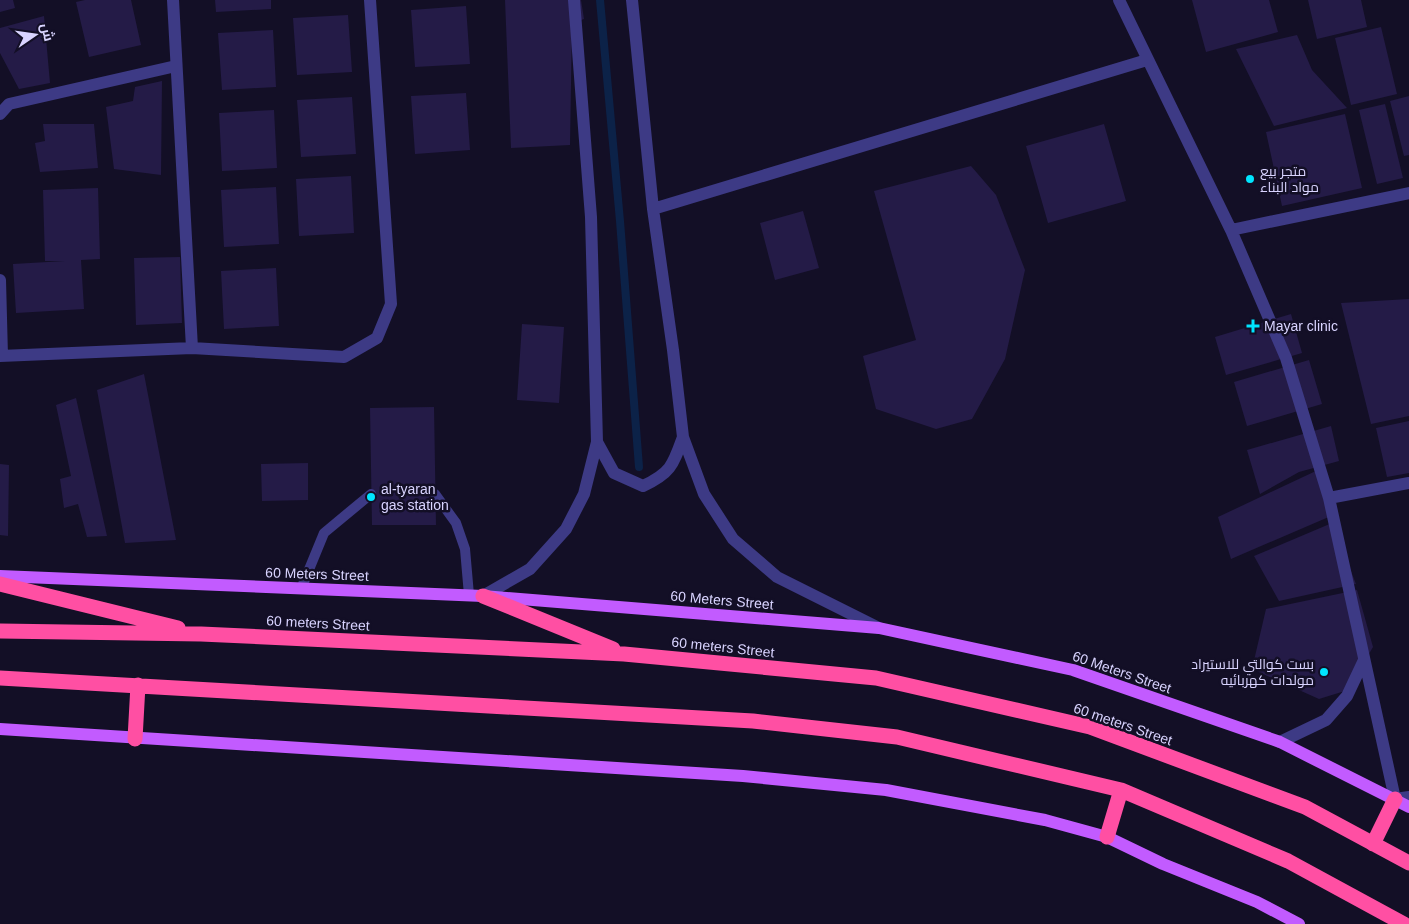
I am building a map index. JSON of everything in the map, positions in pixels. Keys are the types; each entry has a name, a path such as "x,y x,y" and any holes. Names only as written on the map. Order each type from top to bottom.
{"highway":[{"path":"0,584 201,634"},
{"path":"476,596 624,654"},
{"name":"60 meters Street","path":"0,631 201,634 624,654 876,678 1090,727 1305,807 1409,863"},
{"path":"0,678 763,722 897,738 1121,790 1288,862 1404,924"},
{"path":"135,739 138,686"},
{"path":"1107,837 1121,790"},
{"path":"1373,844 1402,798"}],"main road":[{"name":"60 Meters Street","path":"0,576 476,596 879,628 1072,670 1280,742 1402,798 1409,807"},
{"path":"0,728 135,739 744,776 876,789 1045,820 1107,837 1162,864 1257,902 1299,924"}],"street":[{"path":"173,0 192,348"},
{"path":"0,280 1,356 192,348 344,357 377,338 391,304 370,0"},
{"path":"476,596 530,569 566,529 584,494 596,442 591,217 574,0"},
{"path":"632,0 653,209 674,350 683,437 704,494 734,539 777,577 879,628"},
{"path":"1119,0 1231,230 1286,358 1329,498 1364,660 1402,798"},
{"path":"653,209 1147,60"},
{"path":"0,114 9,104 176,66"},
{"path":"1231,230 1409,193"},
{"path":"596,442 614,473 643,486 663,477 676,459 683,437"},
{"path":"1329,498 1409,483"},
{"path":"1280,742 1326,720 1347,696 1364,660"}],"lane":[{"path":"301,588 324,533 371,494"},
{"path":"435,494 456,523 465,548 476,596"}],"building":[{"path":"0,0 13,0 15,8 0,12"},
{"path":"85,0 131,0 141,45 89,57 76,2"},
{"path":"215,0 271,0 271,9 216,12"},
{"path":"505,0 581,0 584,19 572,23 570,145 511,148"},
{"path":"1192,0 1269,0 1278,32 1206,52"},
{"path":"1308,0 1361,0 1367,27 1317,39"},
{"path":"466,6 470,64 415,67 411,10"},
{"path":"348,15 352,72 297,75 293,18"},
{"path":"44,16 50,83 19,89 0,53 0,28"},
{"path":"1381,27 1397,94 1351,105 1335,38"},
{"path":"273,30 276,87 222,90 218,33"},
{"path":"1297,35 1312,70 1347,108 1274,126 1236,49"},
{"path":"162,81 161,175 114,169 106,107 133,101 135,87"},
{"path":"466,93 470,150 415,154 411,96"},
{"path":"1409,96 1409,155 1404,156 1390,101"},
{"path":"352,97 356,154 301,157 297,100"},
{"path":"1385,104 1403,178 1377,184 1359,110"},
{"path":"274,110 277,168 222,171 219,113"},
{"path":"1345,114 1362,188 1282,206 1266,132"},
{"path":"43,124 94,124 98,168 40,172 35,143 45,141"},
{"path":"1104,124 1126,201 1048,223 1026,146"},
{"path":"971,166 996,195 1025,270 1005,359 972,419 936,429 876,409 863,356 916,340 874,191"},
{"path":"351,176 354,233 299,236 296,179"},
{"path":"276,187 279,244 224,247 221,190"},
{"path":"98,188 100,259 81,260 84,309 16,313 13,264 65,261 45,261 43,190"},
{"path":"803,211 819,268 775,280 760,223"},
{"path":"180,257 182,323 136,325 134,258"},
{"path":"276,268 279,326 224,329 221,271"},
{"path":"1409,299 1409,416 1371,424 1341,303"},
{"path":"1291,314 1302,353 1226,375 1215,337"},
{"path":"522,324 564,327 559,403 517,400"},
{"path":"1309,360 1322,404 1247,426 1234,382"},
{"path":"144,374 176,540 125,543 97,390"},
{"path":"76,398 107,536 87,537 78,504 64,508 60,479 71,476 56,405"},
{"path":"434,407 436,525 372,525 370,408"},
{"path":"1409,421 1409,473 1387,477 1376,428"},
{"path":"1331,426 1339,461 1299,472 1260,494 1247,450"},
{"path":"308,463 308,500 262,501 261,464"},
{"path":"0,464 9,465 8,536 0,535"},
{"path":"1318,470 1331,516 1231,559 1218,517"},
{"path":"1332,523 1356,584 1279,601 1254,556"},
{"path":"1357,590 1373,647 1348,690 1319,699 1252,669 1266,609"}],"waterway":[{"path":"600,0 620,221 639,467"}],"place":[{"name":"متجر بيع مواد البناء","path":"1250,179"},
{"name":"Mayar clinic","path":"1253,326"},
{"name":"al-tyaran gas station","path":"371,497"},
{"name":"بست كوالتي للاستيراد مولدات كهربائيه","path":"1324,672"}]}
